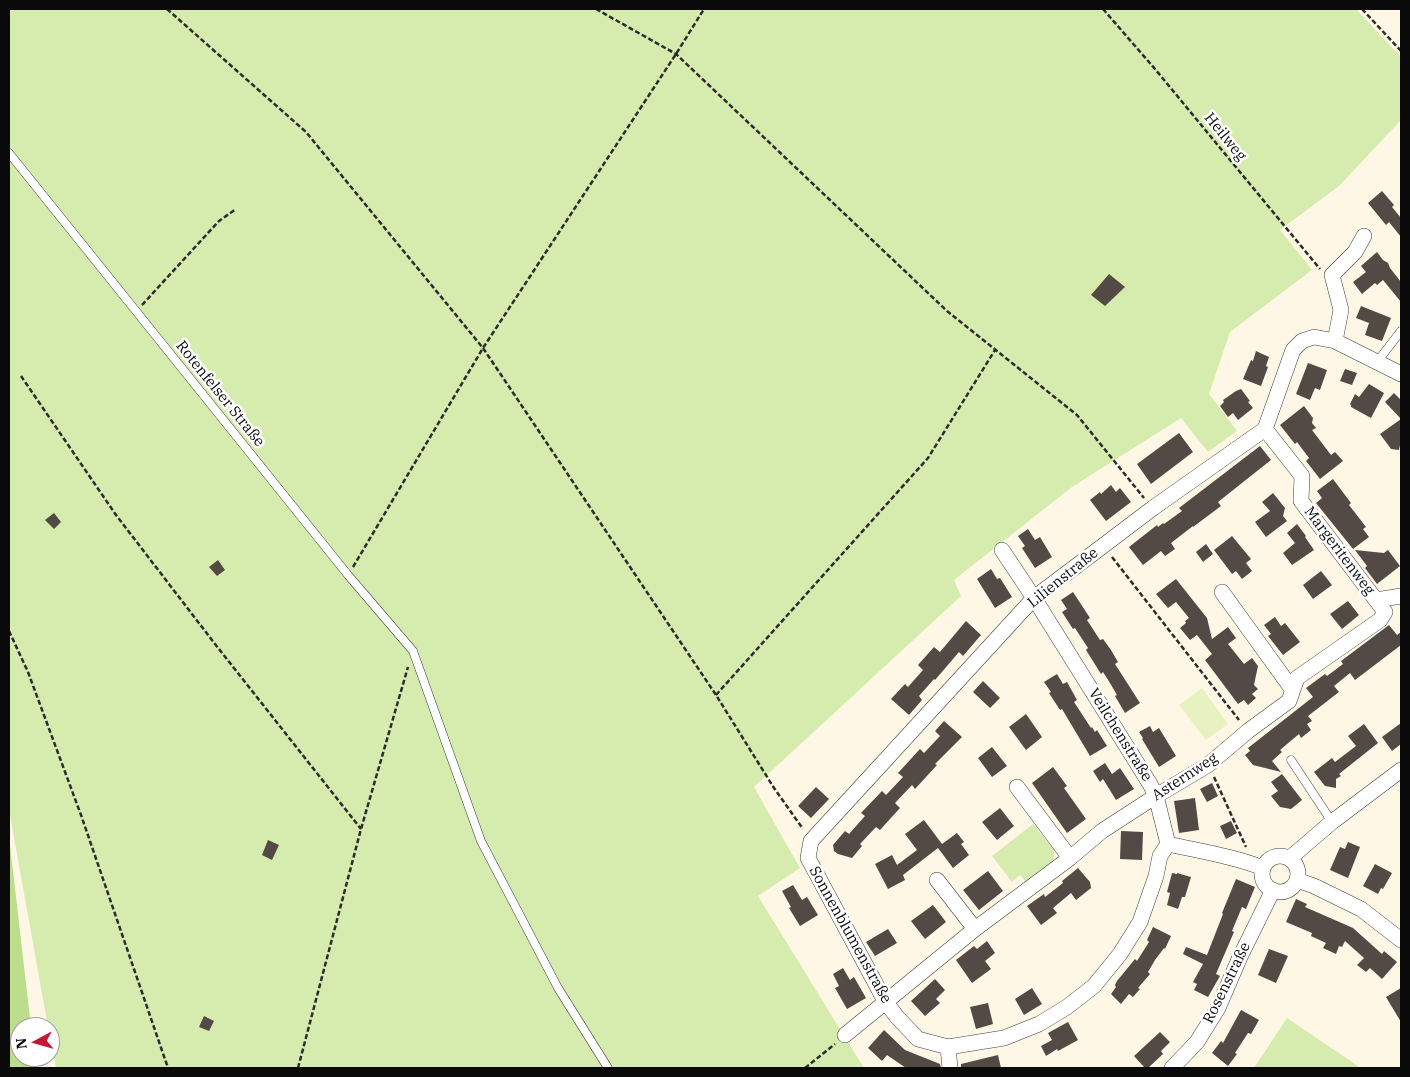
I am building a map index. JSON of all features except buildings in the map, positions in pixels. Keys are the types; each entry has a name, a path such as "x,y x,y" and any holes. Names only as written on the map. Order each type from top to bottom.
{"street":[{"path":"1335,341 1341,310 1332,275 1355,252 1364,236"},
{"path":"1265,429 1293,350 1302,341 1314,336 1335,341 1401,374"},
{"name":"Lilienstraße","path":"811,841 1034,598 1153,508 1265,429"},
{"name":"Margeritenweg","path":"1265,429 1302,476 1301,501 1376,600 1401,596"},
{"name":"Veilchenstraße","path":"1002,550 1150,784 1156,796 1168,844"},
{"path":"1222,592 1292,689"},
{"name":"Asternweg","path":"845,1035 975,929 1070,858 1102,831 1208,764 1289,701 1297,678 1380,620 1385,612 1376,600"},
{"path":"1290,858 1332,822 1401,770"},
{"path":"1017,787 1070,858"},
{"name":"Sonnenblumenstraße","path":"811,841 808,858 885,1001 918,1039 948,1048"},
{"path":"950,1068 948,1048 1004,1038 1039,1024 1067,1007 1094,986 1120,954 1140,922 1156,876 1160,856 1168,844 1213,853 1258,866 1274,857 1290,858 1296,864 1297,880 1287,890 1280,892 1273,890 1266,885 1258,866"},
{"path":"937,880 975,929"},
{"path":"1297,880 1314,886 1361,910 1401,940"},
{"name":"Rosenstraße","path":"1172,1068 1197,1042 1218,1008 1240,957 1273,890"}],"lane":[{"name":"Rotenfelser Straße","path":"9,153 348,575 413,651"},
{"path":"1377,362 1401,331"},
{"path":"413,651 481,841 558,988 608,1068"},
{"path":"1290,760 1332,822"}],"path":[{"path":"167,9 306,132 483,348 811,841"},
{"path":"596,9 676,54 947,311 1077,415 1153,508"},
{"path":"348,575 483,348 704,9"},
{"name":"Heilweg","path":"1103,9 1155,69 1318,268 1332,275"},
{"path":"1362,9 1401,51"},
{"path":"136,312 218,221 236,209"},
{"path":"716,696 928,458 995,350"},
{"path":"22,376 116,515 360,829"},
{"path":"1103,546 1248,731"},
{"path":"9,631 28,672 168,1068"},
{"path":"298,1068 360,829 413,651"},
{"path":"1208,764 1258,866"},
{"path":"805,1068 845,1035"}],"green space":[{"path":"9,9 1356,9 1401,57 1401,120 1339,186 1280,230 1312,270 1230,332 1209,394 1237,431 1208,452 1181,418 1072,487 954,580 961,596 754,787 800,868 758,896 864,1068 56,1068 60,1067 60,1017 46,1017 9,810"},
{"path":"1202,688 1228,724 1206,740 1179,705"},
{"path":"1033,824 1054,850 1054,861 1026,882 1020,875 1012,882 992,856"},
{"path":"9,836 30,1017 10,1017 10,1067 36,1068 9,1068"},
{"path":"1287,1018 1358,1066 1357,1068 1254,1068"}]}
